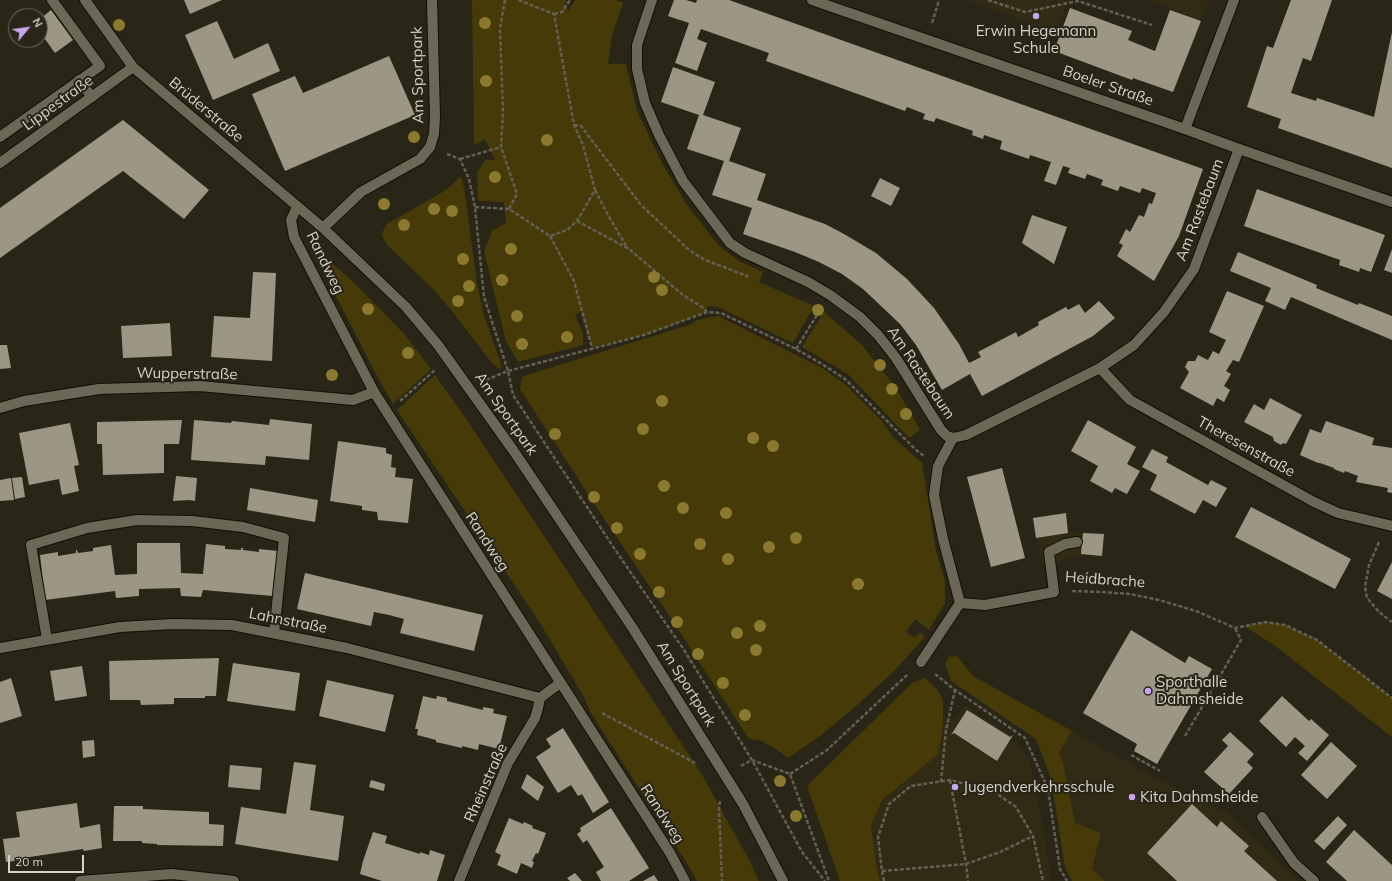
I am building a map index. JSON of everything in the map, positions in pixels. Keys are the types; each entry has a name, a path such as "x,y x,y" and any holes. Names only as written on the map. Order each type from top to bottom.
{"street":[{"path":"0,137 100,66 52,0"},
{"name":"Brüderstraße","path":"85,0 133,67 323,228"},
{"name":"Am Sportpark","path":"430,147 434,134 435,117 432,0"},
{"name":"Am Rastebaum","path":"652,0 647,11 637,45 637,69 645,103 682,181 730,243 745,253 808,282 860,316 878,335 896,358 941,430 947,436 953,438 966,435 1100,368 1134,345 1164,312 1194,270 1239,149"},
{"name":"Boeler Straße","path":"812,0 928,39 1392,202"},
{"path":"1185,129 1234,0"},
{"name":"Lippestraße","path":"0,163 133,67"},
{"path":"79,80 92,97"},
{"path":"323,228 361,192 420,159 430,147"},
{"name":"Randweg","path":"297,207 292,220 294,237 374,392 670,853 685,881"},
{"name":"Am Sportpark","path":"323,228 406,307 441,349 468,386 632,627 743,804 783,881"},
{"name":"Theresenstraße","path":"1100,368 1130,400 1314,502 1338,513 1389,526"},
{"name":"Wupperstraße","path":"0,408 24,401 99,389 200,386 353,400 374,392"},
{"path":"921,662 960,603 943,539 934,496 938,466 953,438"},
{"path":"47,639 30,545 87,528 137,520 192,521 243,527 284,538 274,633"},
{"path":"1054,592 1049,552 1065,544 1077,542"},
{"name":"Heidbrache","path":"960,603 985,605 1054,592"},
{"name":"Lahnstraße","path":"0,648 120,627 173,624 232,625 347,648 540,698"},
{"path":"540,698 560,683"},
{"name":"Rheinstraße","path":"459,881 508,763 535,718 540,698"},
{"path":"1262,817 1294,863 1314,881"},
{"path":"80,881 172,874 234,881"}],"path":[{"path":"505,0 500,28 503,112 501,147 517,194 509,209"},
{"path":"518,0 554,14 562,12 570,0"},
{"path":"928,39 939,0"},
{"path":"988,0 1025,12 1078,1 1152,25"},
{"path":"554,14 574,125 583,145 594,190 629,250"},
{"path":"574,125 581,126 641,205 689,250 705,260 747,276 765,262"},
{"path":"430,147 460,159 501,147"},
{"path":"460,159 469,180 475,207 484,297 508,371 513,395 616,551 684,650 752,760 802,852 825,881"},
{"path":"550,236 567,230 577,221 594,190"},
{"path":"475,207 509,209 550,236 574,281 592,348"},
{"path":"577,221 629,250 683,295 707,312"},
{"path":"468,386 508,371 644,335 707,312 721,313 796,349 845,379 915,449 938,466"},
{"path":"796,349 815,318"},
{"path":"398,404 429,376"},
{"path":"1389,526 1369,565 1365,587 1367,598 1379,612 1392,622"},
{"name":"Heidbrache","path":"1054,592 1101,592 1130,594 1159,600 1196,611 1235,628"},
{"path":"1185,736 1241,640 1235,628 1265,622 1285,625 1317,640 1392,698"},
{"path":"790,774 827,750 921,662 955,690 1025,738 1048,789 1060,869 1067,881"},
{"path":"941,782 946,730 955,690"},
{"path":"601,712 692,761"},
{"path":"1130,755 1160,771"},
{"path":"752,760 790,774 829,881"},
{"path":"950,780 968,881"},
{"path":"884,881 878,837 889,804 911,786 950,780 993,791 1016,807 1033,836 1042,881"},
{"path":"719,809 722,881"},
{"path":"882,871 966,864 1000,852 1033,836"}],"shaded area":[{"path":"472,0 566,0 568,12 575,0 615,0 623,3 612,35 608,64 626,64 637,111 663,165 687,205 719,246 739,261 763,272 759,282 814,306 793,343 718,307 707,306 707,312 644,335 592,348 581,312 575,315 583,334 583,345 518,362 506,341 484,251 492,231 506,223 504,202 478,201 477,173 485,160 495,160 485,139 474,145"},
{"name":"Erwin Hegemann Schule","path":"965,0 1068,0 1056,33"},
{"path":"1148,0 1209,0 1201,20"},
{"path":"459,177 462,178 465,194 477,283 483,312 502,367 499,369 492,363 434,290 387,245 382,235 387,224 441,193 451,186"},
{"path":"317,251 348,277 377,306 405,335 431,369 393,404 314,253"},
{"path":"824,312 861,344 896,388 920,430 909,438 848,374 802,347"},
{"path":"718,316 822,368 847,386 881,420 894,438 922,463 936,551 945,581 945,603 929,630 915,619 906,632 915,638 920,632 925,637 918,645 893,672 855,707 820,736 788,758 773,747 759,740 749,739 520,389 522,377 527,375 692,324 697,320"},
{"path":"435,375 467,420 701,773 759,881 697,881 591,713 584,697 540,623 397,410"},
{"path":"1066,513 1068,533 1104,534 1102,556 1076,555 1062,562 1043,566 1033,518"},
{"path":"1265,622 1285,625 1317,640 1392,698 1392,737 1274,645 1244,626"},
{"path":"957,656 973,676 1072,731 1059,753 1063,763 1075,823 1101,833 1092,869 1105,881 1072,881 1065,867 1051,778 1036,739 951,681 945,663 949,657"},
{"path":"925,678 937,689 943,700 943,727 938,754 882,800 871,825 876,864 880,881 840,881 807,786 912,683"},
{"name":"Jugendverkehrsschule","path":"966,706 1011,736 1029,759 1043,826 1051,881 880,881 876,864 871,825 899,744 940,712 953,721"},
{"name":"Kita Dahmsheide","path":"1072,731 1158,779 1228,814 1299,881 1105,881 1092,870 1101,833 1075,823 1063,763 1059,753"}],"building":[{"path":"184,0 222,0 190,14"},
{"path":"674,0 686,0 696,3 697,0 729,0 1203,169 1179,236 1154,281 1117,256 1123,245 1119,243 1126,229 1130,232 1139,215 1144,217 1149,203 1152,204 1156,193 1142,188 1140,193 1120,186 1118,191 1101,185 1103,180 1087,174 1085,179 1068,173 1070,168 1063,166 1056,185 1044,181 1051,162 1030,155 1029,159 1000,149 1002,141 984,135 983,139 972,135 973,131 936,118 934,122 923,119 925,114 907,107 905,111 766,61 769,53 701,29 697,39 707,43 697,71 675,63 689,23 668,16"},
{"path":"1291,0 1332,0 1311,61 1303,58 1291,93 1316,101 1317,98 1374,117 1392,32 1392,168 1278,128 1281,119 1247,107 1267,46 1273,48"},
{"path":"1070,8 1132,31 1128,40 1155,51 1170,10 1201,21 1173,92 1133,78 1132,80 1054,51"},
{"path":"51,10 73,40 55,53 48,43 48,12"},
{"path":"217,21 234,59 268,43 280,71 213,100 185,35"},
{"path":"389,56 415,115 285,171 252,94 295,76 303,93"},
{"path":"673,67 715,82 703,115 741,128 729,161 766,174 757,200 825,224 876,253 907,279 934,308 959,344 969,363 981,357 978,352 1016,332 1018,337 1039,325 1038,322 1066,307 1068,310 1079,304 1085,313 1099,301 1115,318 1093,336 982,396 970,374 942,390 916,345 900,324 863,289 842,274 819,262 743,234 752,208 712,195 724,161 687,149 699,115 661,102"},
{"path":"123,120 209,190 184,219 123,171 0,258 0,208"},
{"path":"880,178 900,188 891,206 871,196"},
{"path":"1257,189 1385,235 1371,272 1360,268 1359,272 1339,265 1340,260 1244,226"},
{"path":"1032,215 1067,227 1054,264 1022,243"},
{"path":"1392,249 1392,273 1384,270"},
{"path":"1238,252 1317,285 1316,288 1358,305 1359,303 1392,316 1392,340 1291,297 1285,310 1265,301 1271,288 1230,271"},
{"path":"253,272 276,273 272,361 211,357 214,316 250,318"},
{"path":"1227,291 1264,306 1239,362 1233,360 1226,371 1231,374 1224,386 1230,390 1224,402 1217,398 1213,406 1180,388 1189,372 1185,367 1188,361 1195,361 1198,355 1208,360 1213,351 1219,354 1226,340 1209,332"},
{"path":"170,323 172,356 123,358 121,326"},
{"path":"0,345 7,345 11,368 0,369"},
{"path":"1270,398 1302,415 1286,444 1283,443 1281,445 1274,441 1273,437 1244,422 1254,404 1264,410"},
{"path":"270,419 312,424 309,460 266,456 265,465 191,460 194,420 231,423 232,421 269,425"},
{"path":"182,420 179,444 164,444 164,473 103,475 102,444 97,444 97,422"},
{"path":"1088,420 1136,447 1127,464 1140,471 1127,494 1115,488 1112,493 1090,481 1098,466 1071,451"},
{"path":"1326,421 1374,438 1372,445 1392,448 1392,493 1387,492 1388,488 1356,482 1358,476 1345,471 1344,473 1300,455 1310,429 1321,433"},
{"path":"70,423 79,465 74,466 79,491 62,495 59,479 29,485 19,433"},
{"path":"338,441 386,448 386,453 392,455 391,467 396,468 395,477 413,479 408,523 378,520 377,512 362,510 362,506 330,501"},
{"path":"1152,449 1168,457 1166,462 1208,485 1211,480 1227,488 1216,507 1203,500 1195,514 1150,490 1157,475 1142,467"},
{"path":"1002,468 1025,558 991,567 967,477"},
{"path":"176,476 197,478 195,501 173,501"},
{"path":"22,477 25,497 15,499 12,478"},
{"path":"11,478 14,500 0,501 0,480"},
{"path":"250,488 318,500 315,522 247,510"},
{"path":"1251,507 1351,559 1335,589 1235,537"},
{"path":"1066,513 1068,533 1036,538 1033,518"},
{"path":"1083,533 1104,534 1102,556 1081,554"},
{"path":"137,543 180,543 181,573 203,574 206,544 225,546 225,549 241,550 241,548 243,548 243,550 259,552 259,549 278,551 273,596 203,590 201,597 181,596 180,588 139,589 139,596 116,598 115,591 45,600 40,555 58,552 58,556 76,553 76,550 78,553 93,551 93,548 111,545 115,575 137,574"},
{"path":"1392,562 1392,599 1377,591"},
{"path":"305,573 483,615 474,651 400,633 404,619 389,615 374,612 371,626 297,609"},
{"name":"Sporthalle Dahmsheide","path":"1131,630 1185,663 1189,656 1212,669 1157,764 1134,751 1137,744 1083,713"},
{"path":"219,658 216,696 205,696 205,698 174,698 174,704 141,705 140,700 110,700 109,661"},
{"path":"233,663 300,673 295,711 227,701"},
{"path":"82,666 87,696 55,701 50,671"},
{"path":"11,678 22,716 0,723 0,682"},
{"path":"327,680 394,695 385,732 319,716"},
{"path":"423,696 436,699 437,696 447,698 447,701 483,710 483,707 494,709 493,713 507,716 499,749 479,744 478,750 462,746 462,748 436,742 436,740 417,735 418,729 415,729"},
{"path":"1282,696 1309,721 1311,719 1329,735 1307,761 1298,753 1305,746 1295,737 1286,747 1259,721"},
{"path":"967,710 1010,737 1013,735 997,761 954,733 951,735"},
{"path":"563,728 609,802 593,813 582,794 578,796 571,785 558,793 536,757 551,747 546,739"},
{"path":"1230,732 1254,754 1247,762 1253,768 1229,794 1204,772 1228,746 1222,740"},
{"path":"94,740 95,756 83,758 82,741"},
{"path":"1331,742 1357,766 1327,799 1301,775"},
{"path":"294,762 316,765 310,810 344,816 338,861 235,844 241,807 286,814"},
{"path":"230,765 262,768 260,790 228,787"},
{"path":"527,774 544,787 538,801 521,788"},
{"path":"371,780 385,784 384,791 369,787"},
{"path":"77,803 80,828 100,824 102,848 84,851 83,849 6,862 3,839 20,837 16,812"},
{"path":"1192,804 1217,827 1221,821 1249,846 1244,851 1277,881 1177,881 1147,853"},
{"path":"114,806 143,806 143,809 209,812 209,824 224,825 223,846 157,845 142,843 142,841 113,841"},
{"path":"611,808 649,868 629,881 601,881 596,872 604,867 587,840 583,843 577,834 581,831 580,828"},
{"path":"1338,816 1347,825 1324,850 1314,841"},
{"path":"509,818 523,824 524,822 533,826 532,828 546,833 538,854 536,853 532,861 534,862 532,868 521,863 517,874 497,865 501,855 495,852"},
{"path":"1354,830 1392,865 1392,881 1347,881 1326,862"},
{"path":"373,832 387,836 385,843 420,854 420,852 429,855 430,850 445,855 437,881 382,881 360,874"},
{"path":"575,873 582,881 570,881 567,878"},
{"path":"654,875 658,881 643,881"}],"place":[{"name":"Erwin Hegemann Schule","path":"1036,16"},
{"name":"Sporthalle Dahmsheide","path":"1148,691"},
{"name":"Jugendverkehrsschule","path":"955,787"},
{"name":"Kita Dahmsheide","path":"1132,797"}]}
